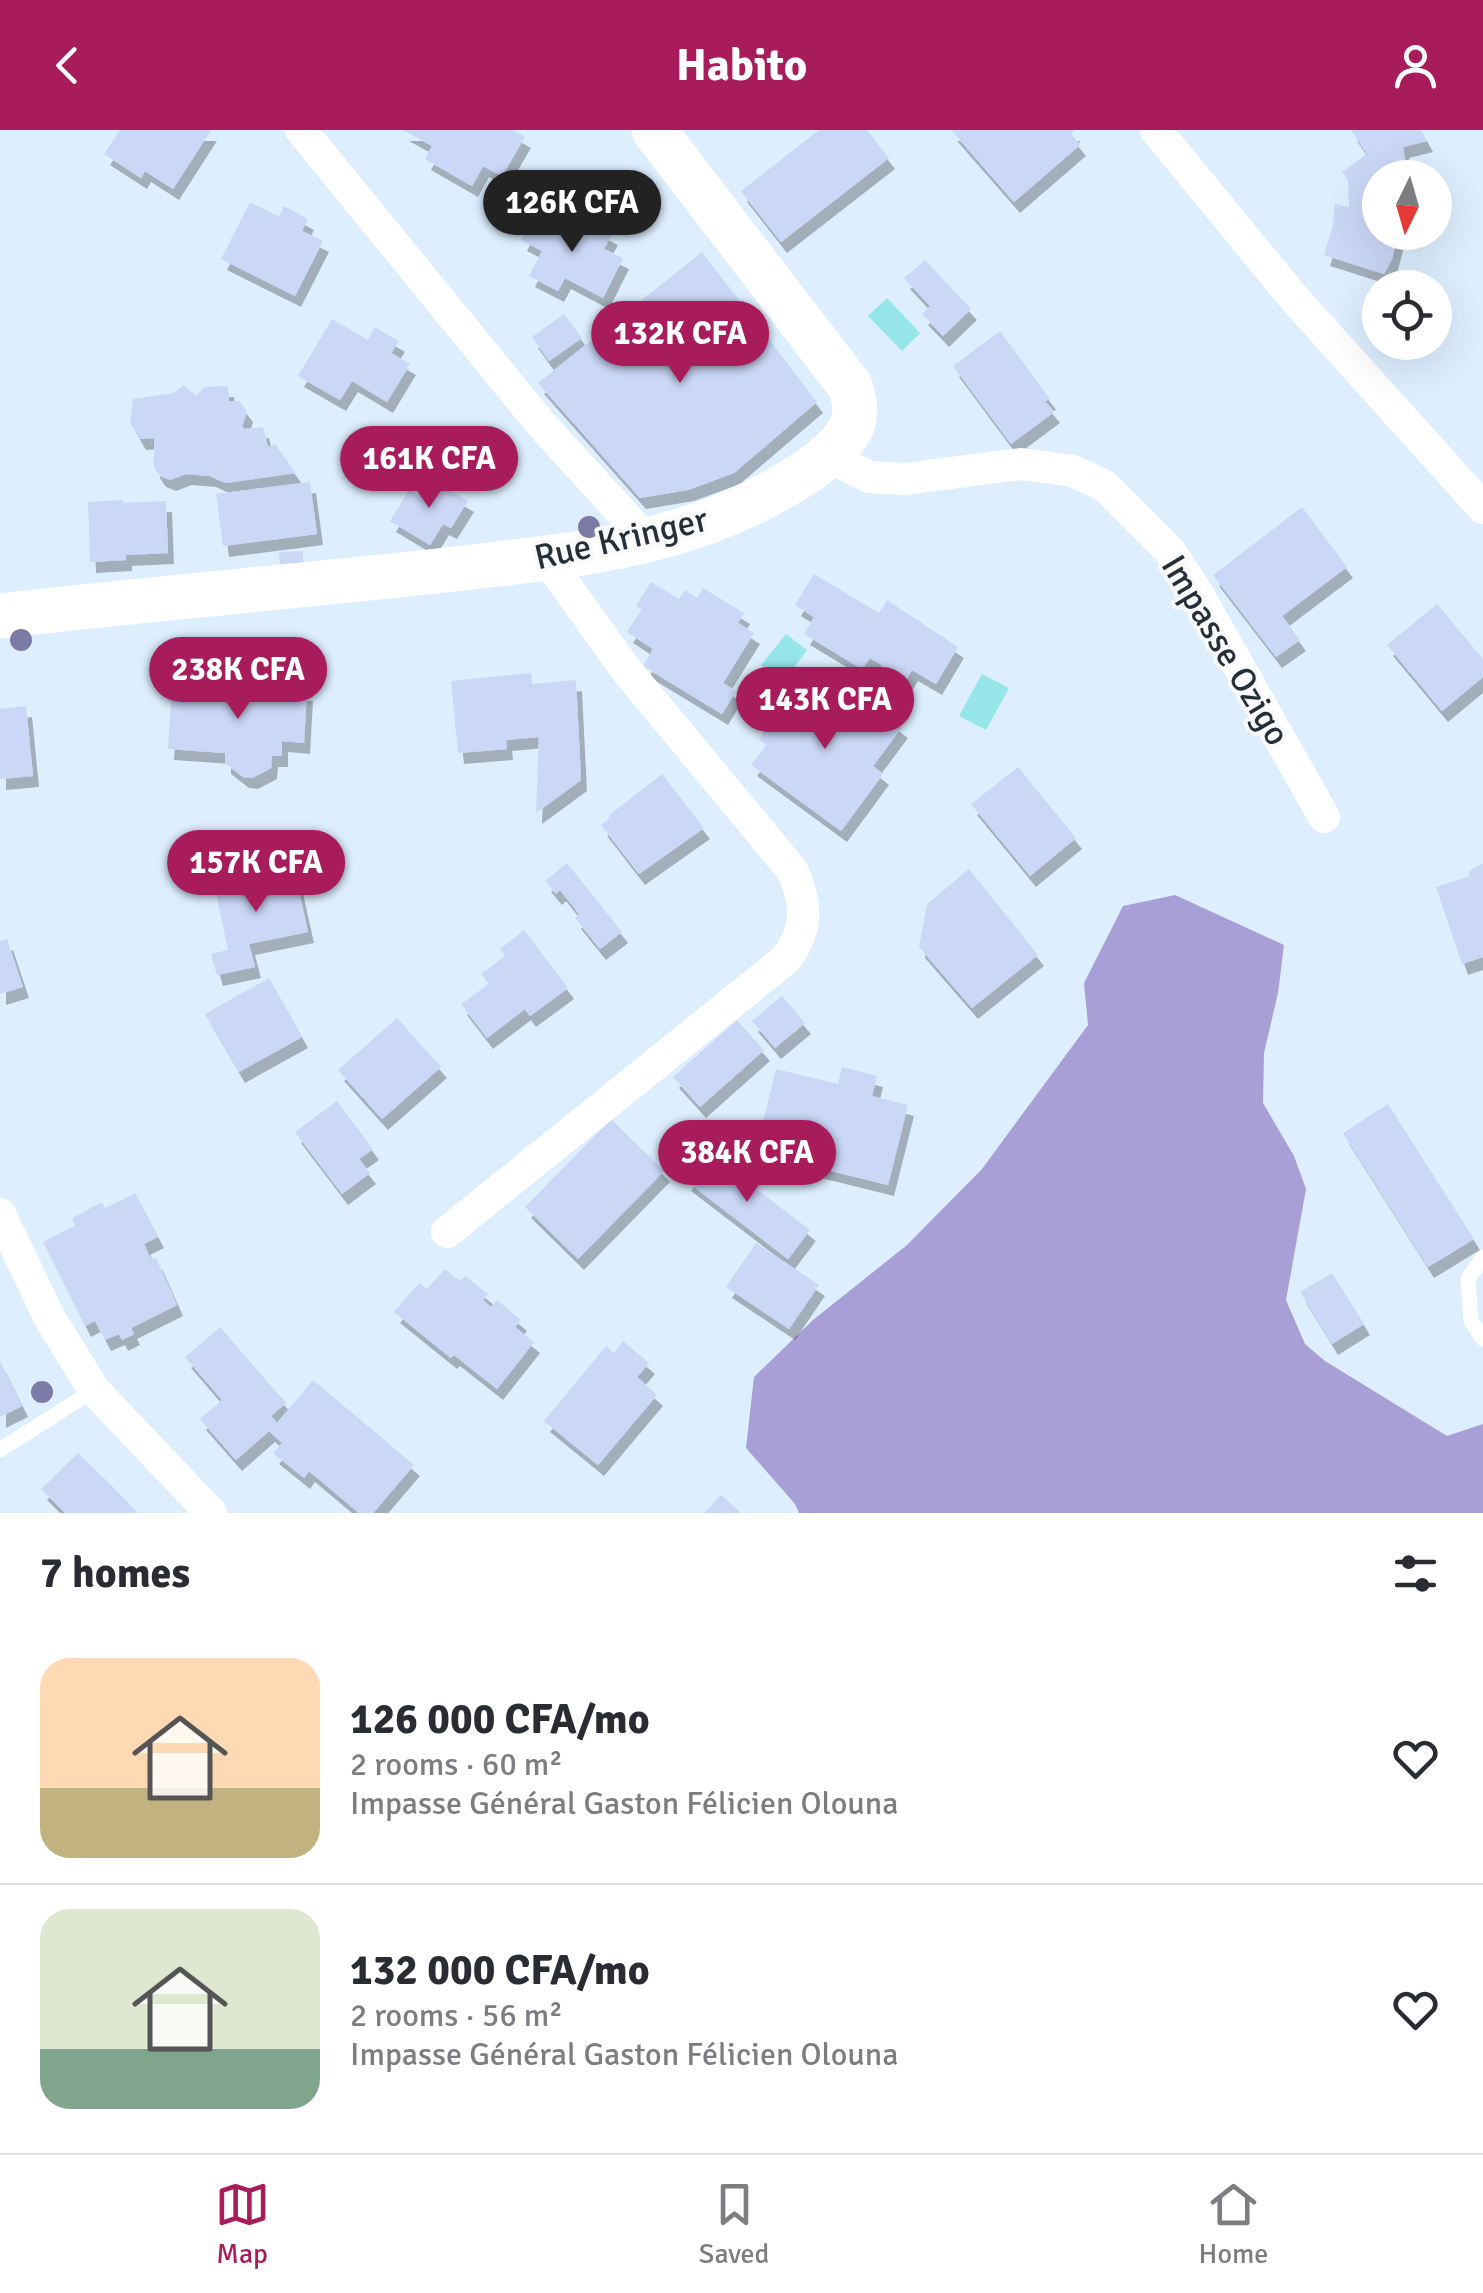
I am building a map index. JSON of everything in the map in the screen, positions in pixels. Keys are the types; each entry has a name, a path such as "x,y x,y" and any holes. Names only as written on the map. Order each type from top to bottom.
{"street":[{"path":"301,130 530,410 646,539"},
{"name":"Rue Kringer","path":"0,616 546,558 646,539 712,520 826,456 848,433 854,420 850,386 654,130"},
{"path":"1156,130 1282,284 1483,508"},
{"name":"Impasse Ozigo","path":"826,456 870,478 904,479 1021,464 1073,471 1104,486 1145,524 1179,565 1324,817"},
{"path":"447,1232 786,959 800,940 803,903 792,870 626,671 546,558"},
{"path":"0,1214 50,1318 94,1390 211,1513"}],"lane":[{"path":"1483,1258 1468,1279 1470,1321 1483,1339"},
{"path":"0,1450 94,1390"}],"shaded area":[{"path":"887,298 920,333 902,351 868,316"},
{"path":"786,634 807,650 783,682 761,665"},
{"path":"982,674 1009,688 986,730 959,716"},
{"path":"1175,895 1284,945 1264,1053 1263,1103 1294,1156 1306,1189 1286,1300 1305,1344 1325,1361 1447,1436 1483,1424 1483,1513 799,1513 746,1448 754,1377 813,1320 907,1245 982,1169 1088,1025 1084,983 1123,906"}],"building":[{"path":"120,130 211,130 173,189 145,171 141,178 104,154"},
{"path":"403,130 513,130 525,137 502,176 483,166 472,186 425,159 432,146"},
{"path":"819,130 867,130 889,158 781,242 741,191"},
{"path":"951,130 1075,130 1071,134 1080,145 1014,202"},
{"path":"1351,130 1421,130 1427,141 1403,147 1405,160 1362,160 1362,250 1394,250 1386,270 1371,270 1324,255 1335,204 1349,207 1348,180 1342,172 1367,154"},
{"path":"250,202 279,217 284,206 308,219 302,231 323,241 295,296 221,259"},
{"path":"534,214 572,233 580,218 612,234 604,249 623,258 603,298 565,278 558,291 529,276 542,251 521,240"},
{"path":"702,252 817,402 734,473 688,490 640,498 538,383"},
{"path":"925,260 971,309 943,336 922,314 930,306 904,278"},
{"path":"564,314 582,338 549,361 532,337"},
{"path":"332,319 368,340 375,327 399,341 391,353 410,364 387,402 352,381 340,400 298,376"},
{"path":"1000,331 1050,399 1045,401 1054,412 1011,444 953,366"},
{"path":"183,385 197,396 204,387 228,386 229,401 239,401 247,411 242,427 263,427 268,447 275,444 296,473 225,483 210,476 186,474 170,480 160,476 154,467 154,438 140,439 130,422 133,399 174,393"},
{"path":"429,478 468,501 451,528 443,524 430,545 390,521 409,490 419,495"},
{"path":"310,482 317,534 223,546 216,494"},
{"path":"166,501 168,553 90,562 88,502"},
{"path":"1302,507 1347,567 1282,616 1300,640 1276,657 1213,575"},
{"path":"303,551 304,572 281,574 279,552"},
{"path":"814,574 879,613 887,600 958,647 936,684 912,670 899,691 875,676 882,665 870,658 862,669 804,634 814,617 795,605"},
{"path":"651,582 679,599 685,590 697,598 703,588 744,613 738,623 754,633 723,683 736,691 722,714 643,666 653,649 627,632 642,609 636,606"},
{"path":"1437,604 1483,659 1483,677 1442,711 1387,645"},
{"path":"531,673 532,684 576,680 581,780 536,813 539,737 506,740 507,749 458,753 451,681"},
{"path":"209,682 270,686 271,682 285,683 285,689 307,690 304,743 282,741 282,756 272,756 271,768 252,778 243,777 225,763 225,753 168,749 172,686 209,689"},
{"path":"800,682 809,688 814,682 865,718 874,706 902,727 873,766 883,774 841,831 751,765 766,745 759,739"},
{"path":"26,706 33,776 0,779 0,709"},
{"path":"1018,767 1076,838 1030,876 971,804"},
{"path":"662,774 704,828 639,874 601,825"},
{"path":"567,863 622,932 600,949 575,918 579,914 560,890 556,894 545,881"},
{"path":"1483,863 1483,957 1462,964 1436,887 1470,876 1468,872"},
{"path":"294,869 308,932 249,944 255,967 217,975 211,954 228,950 213,879 247,871 249,878"},
{"path":"969,869 1038,955 972,1008 919,947 927,904"},
{"path":"524,930 568,988 530,1016 525,1009 487,1038 461,1004 489,984 481,974 505,956 500,949"},
{"path":"7,939 23,987 0,994 0,941"},
{"path":"269,978 302,1037 239,1072 205,1014"},
{"path":"782,996 805,1023 775,1048 752,1021"},
{"path":"397,1018 441,1067 382,1119 338,1070"},
{"path":"737,1020 764,1050 700,1107 673,1077"},
{"path":"842,1067 877,1076 872,1096 908,1105 888,1185 799,1163 801,1153 758,1142 776,1069 838,1084"},
{"path":"337,1101 373,1149 359,1159 370,1173 342,1194 295,1132"},
{"path":"1388,1104 1474,1239 1428,1267 1343,1133"},
{"path":"611,1119 664,1171 578,1259 525,1207"},
{"path":"707,1151 810,1230 788,1259 685,1180"},
{"path":"135,1193 158,1237 144,1244 151,1260 156,1258 177,1305 131,1328 134,1334 122,1340 119,1334 105,1340 95,1321 85,1326 43,1242 75,1226 72,1218 102,1202 105,1208"},
{"path":"756,1243 819,1285 789,1329 726,1287"},
{"path":"445,1269 460,1281 465,1276 488,1294 483,1300 491,1307 497,1300 521,1320 515,1327 534,1342 497,1389 394,1312 419,1283 427,1289"},
{"path":"1332,1273 1364,1324 1332,1344 1300,1292"},
{"path":"220,1327 286,1403 271,1416 277,1423 313,1380 414,1465 373,1513 359,1513 309,1471 304,1478 273,1453 282,1443 269,1431 236,1460 200,1419 222,1400 185,1357"},
{"path":"623,1341 649,1363 637,1377 657,1395 598,1465 544,1421 606,1346 614,1353"},
{"path":"0,1361 22,1406 0,1417"},
{"path":"78,1453 138,1513 65,1513 41,1489"},
{"path":"721,1495 741,1513 704,1513"}]}
